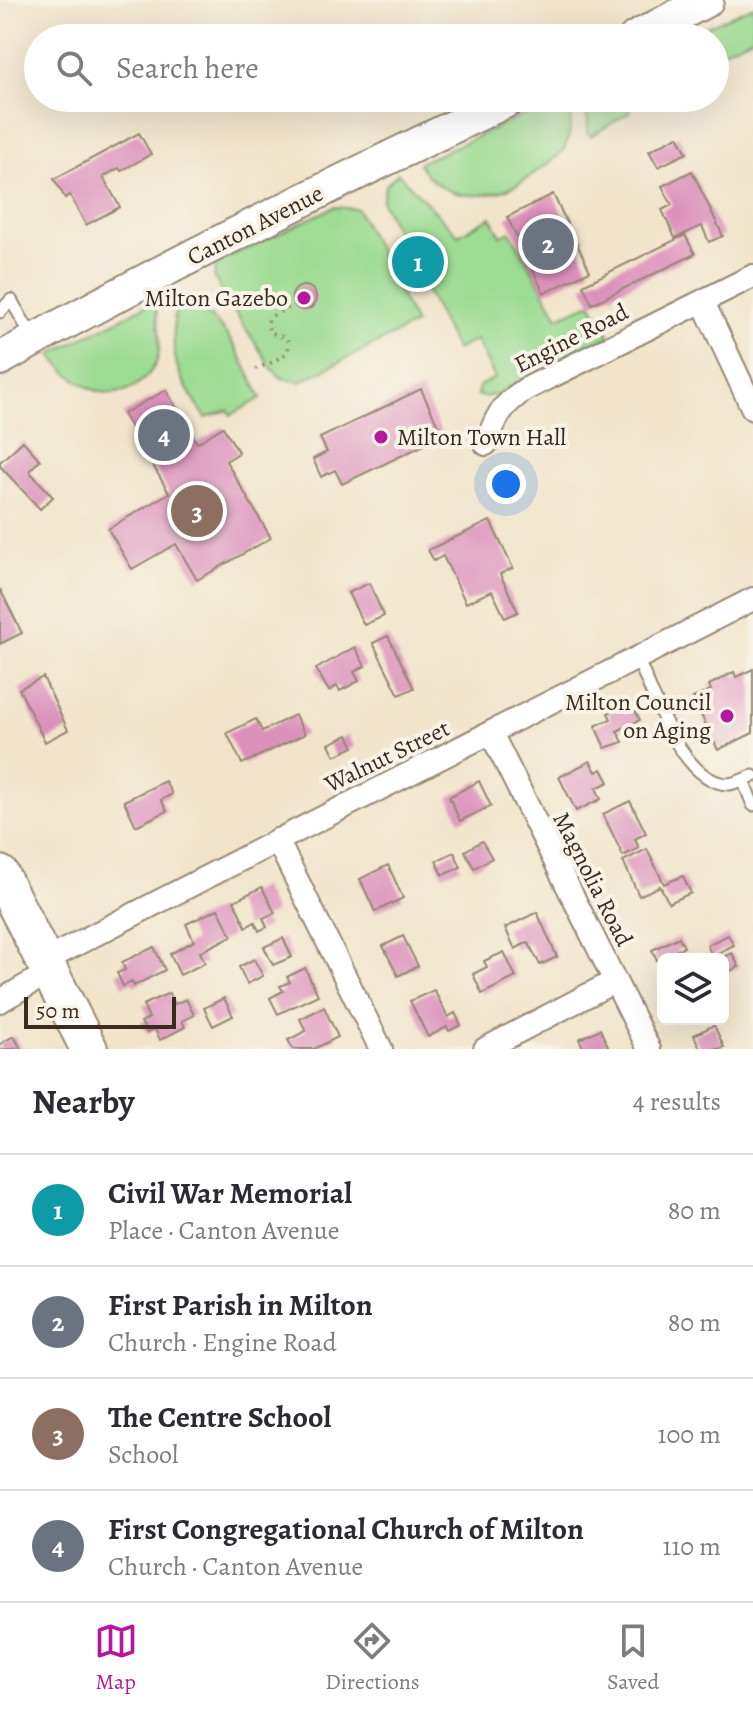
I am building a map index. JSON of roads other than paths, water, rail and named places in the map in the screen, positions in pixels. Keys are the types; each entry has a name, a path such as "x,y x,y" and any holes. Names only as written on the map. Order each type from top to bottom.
{"main road":[{"path":"662,24 707,0"},
{"name":"Canton Avenue","path":"0,359 270,217 484,112"},
{"path":"0,874 89,1049"}],"street":[{"name":"Engine Road","path":"486,444 498,415 513,397 537,382 753,276"},
{"path":"703,302 753,409"},
{"name":"Walnut Street","path":"0,1001 47,967 277,840 753,599"},
{"name":"Magnolia Road","path":"491,733 649,1049"},
{"path":"277,840 381,1049"},
{"path":"485,1049 615,981"}],"lane":[{"path":"0,312 11,300 34,340"},
{"path":"637,658 676,743 692,765 703,776 718,782 732,784 748,778 753,805"}],"place":[{"name":"First Parish in Milton","path":"548,244"},
{"name":"Civil War Memorial","path":"418,262"},
{"name":"Milton Gazebo","path":"304,298"},
{"name":"First Congregational Church of Milton","path":"164,435"},
{"name":"Milton Town Hall","path":"381,437"},
{"name":"The Centre School","path":"197,511"},
{"name":"Milton Council on Aging","path":"727,716"}]}
